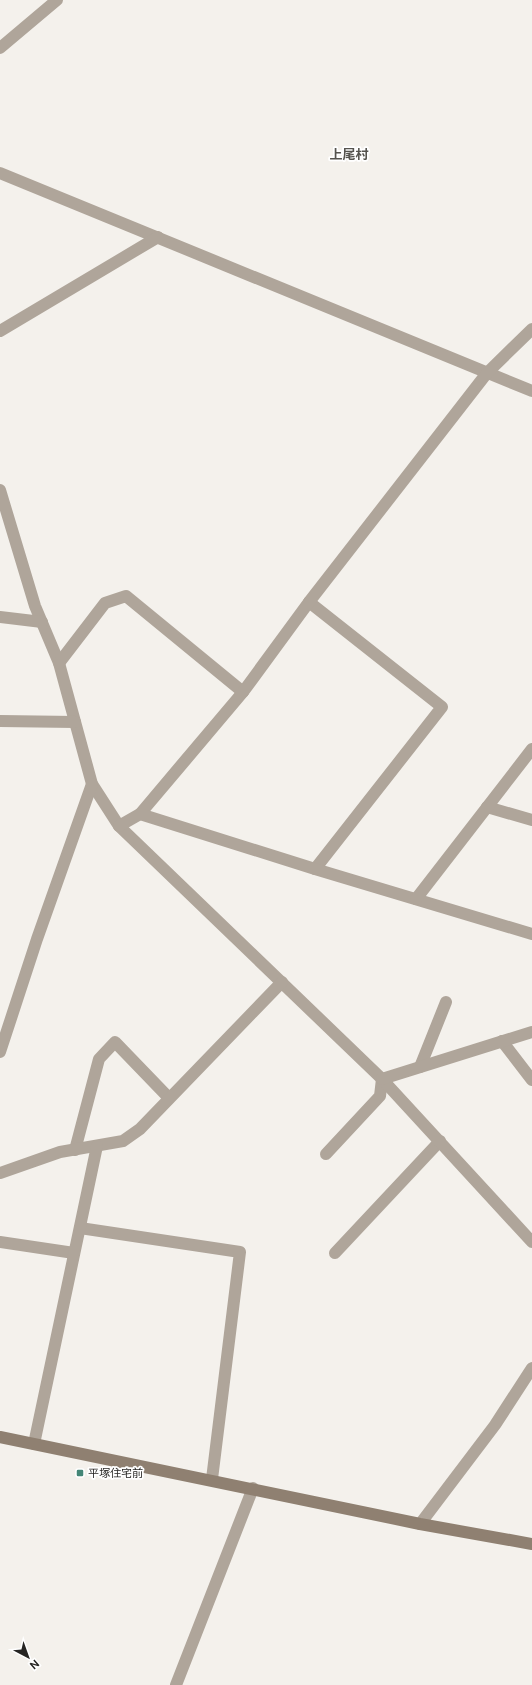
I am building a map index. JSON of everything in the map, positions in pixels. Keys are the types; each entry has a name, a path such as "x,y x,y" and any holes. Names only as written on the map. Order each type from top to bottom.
{"street":[{"path":"0,48 57,0"},
{"path":"0,173 532,391"},
{"path":"0,331 158,237"},
{"path":"119,826 140,814 243,692 309,602 487,373 532,329"},
{"path":"0,490 35,606 59,663 92,784 119,826 382,1079 532,1242"},
{"path":"59,663 105,603 126,596 243,692"},
{"path":"309,602 442,707 315,869"},
{"path":"0,617 42,622"},
{"path":"0,720 75,722"},
{"path":"416,899 532,749"},
{"path":"0,1052 37,939 92,784"},
{"path":"487,807 532,820"},
{"path":"140,814 315,869 532,934"},
{"path":"0,1173 60,1152 123,1141 140,1129 282,982"},
{"path":"420,1067 446,1002"},
{"path":"382,1079 532,1032"},
{"path":"75,1150 99,1059 115,1042 169,1098"},
{"path":"502,1042 532,1080"},
{"path":"326,1154 380,1096 382,1079"},
{"path":"335,1253 440,1141"},
{"path":"34,1444 97,1146"},
{"path":"80,1228 240,1252 212,1479"},
{"path":"0,1242 74,1253"},
{"path":"420,1524 494,1425 532,1368"},
{"path":"0,1437 212,1479 420,1524 532,1544"},
{"path":"176,1685 253,1488"}],"place":[{"name":"平塚住宅前","path":"80,1473"}],"district":[{"name":"上尾村","path":"349,154"}]}
